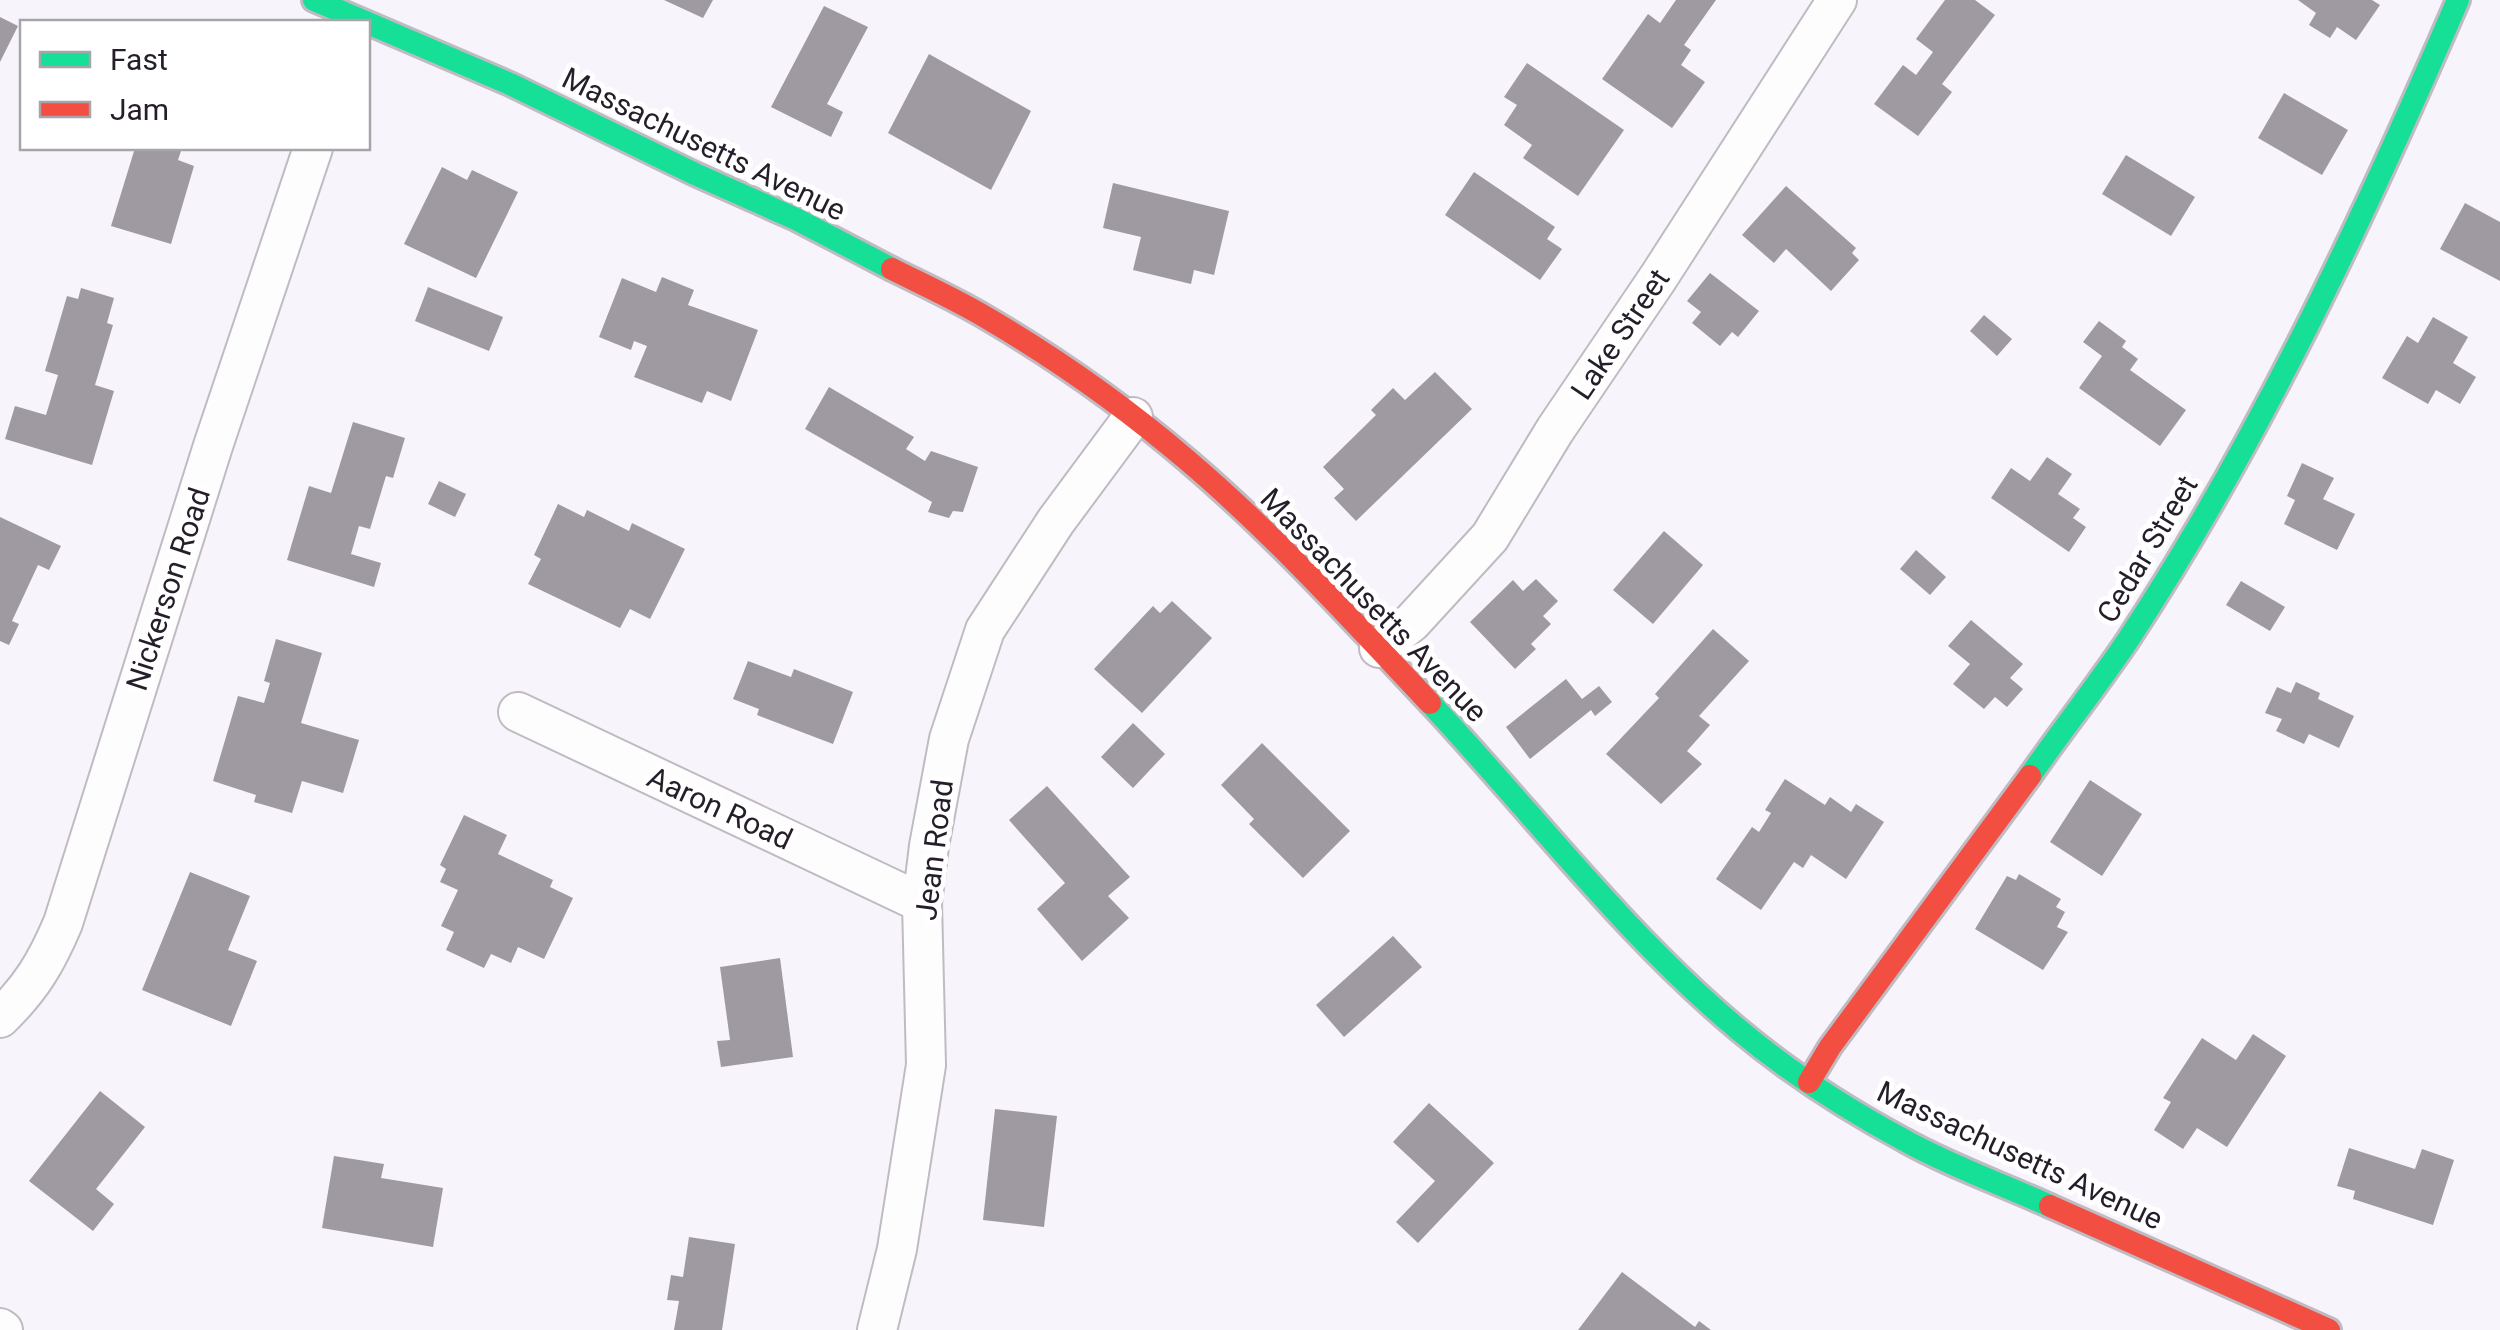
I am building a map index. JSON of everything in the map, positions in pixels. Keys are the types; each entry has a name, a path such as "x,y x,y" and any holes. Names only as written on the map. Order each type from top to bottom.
{"main road":[{"name":"Massachusetts Avenue","path":"314,0 355,20"},
{"name":"Cedar Street","path":"1809,1082 1830,1047 2110,665 2191,538 2354,232 2458,0"},
{"name":"Massachusetts Avenue","path":"370,26 510,84 796,219 984,316 1048,356 1187,460 1294,559 1616,910 1686,983 1741,1032 1809,1082 1905,1140 2329,1330"}],"street":[{"name":"Lake Street","path":"1379,648 1412,622 1490,537 1555,430 1836,0"},
{"name":"Nickerson Road","path":"0,1018 22,998 47,961 63,924 202,482 312,150"},
{"name":"Jean Road","path":"877,1330 896,1249 926,1065 922,903 928,846 950,738 985,630 1056,521 1133,417"},
{"name":"Aaron Road","path":"518,712 922,903"}],"building":[{"path":"664,0 713,0 703,18"},
{"path":"1676,0 1716,0 1684,45 1691,50 1681,65 1705,82 1672,128 1602,79 1648,14 1660,23"},
{"path":"1945,0 1975,0 1995,15 1942,84 1952,92 1918,136 1874,104 1903,65 1916,75 1933,52 1916,39"},
{"path":"2298,0 2372,0 2380,5 2356,40 2337,27 2330,38 2309,25 2316,13"},
{"path":"824,6 868,27 827,104 843,112 831,137 771,107"},
{"path":"0,17 18,26 0,62"},
{"path":"929,54 1031,111 991,190 888,133"},
{"path":"1527,63 1624,130 1578,196 1523,158 1532,145 1504,125 1517,105 1504,97"},
{"path":"2284,93 2348,130 2322,175 2258,138"},
{"path":"134,150 181,150 178,160 194,166 171,244 111,226"},
{"path":"2126,155 2195,197 2171,236 2102,194"},
{"path":"442,167 467,180 472,170 518,192 476,278 404,244"},
{"path":"1474,172 1555,227 1547,239 1562,249 1540,280 1445,215"},
{"path":"1113,183 1229,211 1214,275 1194,270 1191,284 1133,270 1141,237 1103,228"},
{"path":"1786,186 1856,248 1852,253 1859,260 1831,291 1786,249 1774,263 1742,235"},
{"path":"2465,203 2500,222 2500,281 2440,249"},
{"path":"1710,273 1759,311 1738,337 1732,332 1720,346 1692,323 1701,312 1687,301"},
{"path":"662,277 694,290 688,305 758,330 731,401 707,391 702,403 634,377 647,346 634,341 631,350 599,337 622,278 656,292"},
{"path":"428,287 503,317 489,351 415,321"},
{"path":"81,288 114,298 107,323 113,325 95,385 114,391 92,465 5,439 15,406 46,415 58,375 45,371 67,296 78,299"},
{"path":"1984,315 2012,339 1997,356 1970,331"},
{"path":"2433,317 2468,337 2453,363 2476,377 2460,404 2436,390 2428,404 2382,378 2407,336 2418,343"},
{"path":"2099,321 2126,341 2122,347 2138,359 2130,370 2186,410 2160,446 2079,388 2102,356 2083,342"},
{"path":"1435,372 1472,409 1356,521 1334,498 1344,489 1323,467 1376,415 1371,410 1393,388 1405,400"},
{"path":"829,387 914,437 906,449 925,461 931,451 978,467 963,512 953,511 949,518 928,512 932,502 805,429"},
{"path":"353,422 405,438 393,478 386,476 370,529 359,526 351,554 381,563 374,587 287,560 309,486 331,493"},
{"path":"2047,457 2072,474 2058,494 2080,509 2073,518 2086,527 2069,552 1991,498 2011,468 2030,481"},
{"path":"2302,463 2334,478 2323,499 2355,514 2337,550 2284,524 2295,500 2287,496"},
{"path":"439,481 466,494 455,517 428,504"},
{"path":"558,504 584,517 587,510 629,531 632,523 685,549 650,619 630,609 620,628 528,584 541,559 534,555"},
{"path":"0,517 61,546 49,570 38,565 12,621 19,624 9,645 0,641"},
{"path":"1664,531 1703,565 1653,624 1613,590"},
{"path":"1916,550 1946,577 1930,595 1900,569"},
{"path":"1536,579 1558,601 1543,616 1551,624 1531,644 1536,649 1515,669 1470,622 1513,580 1523,591"},
{"path":"2241,581 2285,607 2270,631 2226,605"},
{"path":"1172,601 1212,638 1142,713 1094,669 1153,606 1160,613"},
{"path":"1971,620 2023,664 2010,678 2023,689 2007,707 1995,697 1984,709 1953,684 1970,664 1948,646"},
{"path":"1713,629 1749,661 1699,716 1710,725 1687,751 1702,764 1661,804 1606,754 1659,698 1655,694"},
{"path":"276,639 322,653 301,723 359,740 343,793 302,781 292,813 254,802 256,795 213,781 238,696 264,703 270,683 264,681"},
{"path":"748,661 791,677 794,669 853,692 833,744 757,715 759,709 733,699"},
{"path":"1566,679 1582,699 1599,686 1612,702 1595,716 1591,710 1530,759 1506,727"},
{"path":"2296,682 2320,693 2318,699 2354,716 2339,748 2309,734 2304,744 2276,731 2282,719 2265,713 2277,687 2291,693"},
{"path":"1133,723 1165,754 1133,788 1101,757"},
{"path":"1262,743 1350,831 1303,878 1249,824 1254,819 1221,785"},
{"path":"1785,779 1825,805 1830,797 1851,812 1856,804 1884,822 1846,879 1811,855 1803,868 1794,862 1761,910 1716,879 1752,827 1759,832 1771,813 1765,810"},
{"path":"2090,780 2142,814 2102,876 2050,842"},
{"path":"1047,786 1130,877 1108,896 1129,918 1082,961 1037,909 1065,883 1009,820"},
{"path":"464,815 507,835 498,854 553,880 550,887 573,898 544,959 518,947 511,963 491,954 484,968 446,950 454,932 441,926 458,890 440,882 446,869 440,865"},
{"path":"190,872 250,896 228,950 257,961 231,1026 142,990"},
{"path":"2019,874 2061,899 2056,907 2065,912 2057,927 2068,932 2043,970 1975,929 2007,876 2016,880"},
{"path":"1393,936 1422,967 1344,1037 1316,1005"},
{"path":"780,958 793,1057 721,1067 717,1041 730,1040 720,967"},
{"path":"2253,1034 2286,1056 2227,1147 2197,1128 2183,1149 2154,1130 2171,1102 2163,1098 2202,1038 2236,1060"},
{"path":"100,1091 145,1127 96,1189 114,1204 93,1231 29,1181"},
{"path":"1429,1103 1494,1163 1418,1243 1396,1222 1435,1181 1393,1142"},
{"path":"995,1109 1057,1116 1044,1227 983,1220"},
{"path":"2349,1148 2415,1169 2422,1149 2454,1160 2433,1225 2353,1199 2355,1191 2337,1186"},
{"path":"334,1156 384,1164 381,1178 443,1188 433,1247 322,1228"},
{"path":"689,1237 735,1244 722,1330 674,1330 679,1301 667,1300 671,1275 683,1277"},
{"path":"1622,1272 1695,1327 1699,1321 1711,1330 1578,1330"}],"traffic: fast":[{"path":"314,0 361,20"},
{"path":"2030,776 2128,640 2222,486 2347,246 2458,0"},
{"path":"370,24 510,84 796,219 892,269"},
{"path":"1430,703 1618,913 1739,1030 1798,1075 1883,1128 1939,1158 2050,1206"}],"traffic: jam":[{"path":"892,269 976,311 1039,350 1163,440 1281,547 1430,703"},
{"path":"1809,1082 1830,1047 2030,776"},
{"path":"2050,1206 2329,1330"}]}
